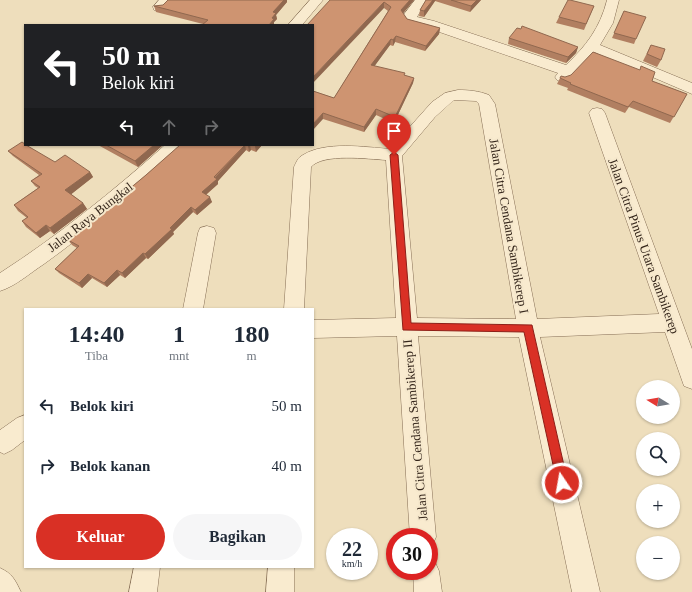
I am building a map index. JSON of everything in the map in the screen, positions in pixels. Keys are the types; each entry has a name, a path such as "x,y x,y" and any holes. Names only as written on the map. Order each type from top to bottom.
{"street":[{"path":"296,24 317,0"},
{"path":"421,0 409,16 412,20 429,24 565,74 593,47 608,20 613,0"},
{"path":"593,47 692,89"},
{"name":"Jalan Citra Cendana Sambikerep I","path":"394,155 418,126 445,99 457,95 481,97 487,104 528,328 586,592"},
{"name":"Jalan Citra Pinus Utara Sambikerep","path":"597,112 671,323 692,378"},
{"name":"Jalan Raya Bungkal","path":"0,284 69,236 138,179 174,146"},
{"path":"294,308 302,167 305,161 311,157 325,153 394,155"},
{"name":"Jalan Citra Cendana Sambikerep II","path":"394,155 422,528"},
{"path":"193,308 207,233"},
{"path":"314,330 406,327 528,328 671,323"},
{"path":"4,442 24,427"},
{"path":"143,592 148,568"},
{"path":"280,592 281,568"},
{"path":"427,580 428,592"},
{"path":"0,582 7,592"}],"building":[{"path":"168,0 284,0 273,12 276,13 270,24 203,24 208,20 154,6 163,5"},
{"path":"330,0 410,0 401,10 407,19 440,28 426,46 396,36 393,40 391,39 371,65 405,73 404,75 414,78 395,117 376,109 364,127 323,113 314,123 314,91 334,98 391,7 384,2 314,76 314,24 308,24"},
{"path":"426,0 433,0 424,11 420,10"},
{"path":"451,0 477,0 471,6"},
{"path":"568,0 594,6 586,24 559,17"},
{"path":"624,11 646,17 636,39 614,33"},
{"path":"522,26 578,47 568,57 509,38 517,28 521,29"},
{"path":"651,45 665,49 661,60 647,54"},
{"path":"593,52 640,70 641,66 655,72 652,81 687,94 674,117 633,101 628,107 570,84 571,83 560,78 561,76 565,77 571,75"},
{"path":"22,142 24,146 28,146 55,162 65,155 90,172 65,190 83,203 50,228 46,225 36,233 22,221 28,217 14,205 40,187 31,181 42,174 8,151"},
{"path":"108,146 153,146 135,161"},
{"path":"179,146 244,146 214,177 217,179 202,192 210,197 195,210 191,207 170,228 172,229 122,273 117,270 104,283 88,274 79,283 55,269 79,246 68,240"}],"route":[{"path":"394,155 406,327 528,328 562,483"}]}
